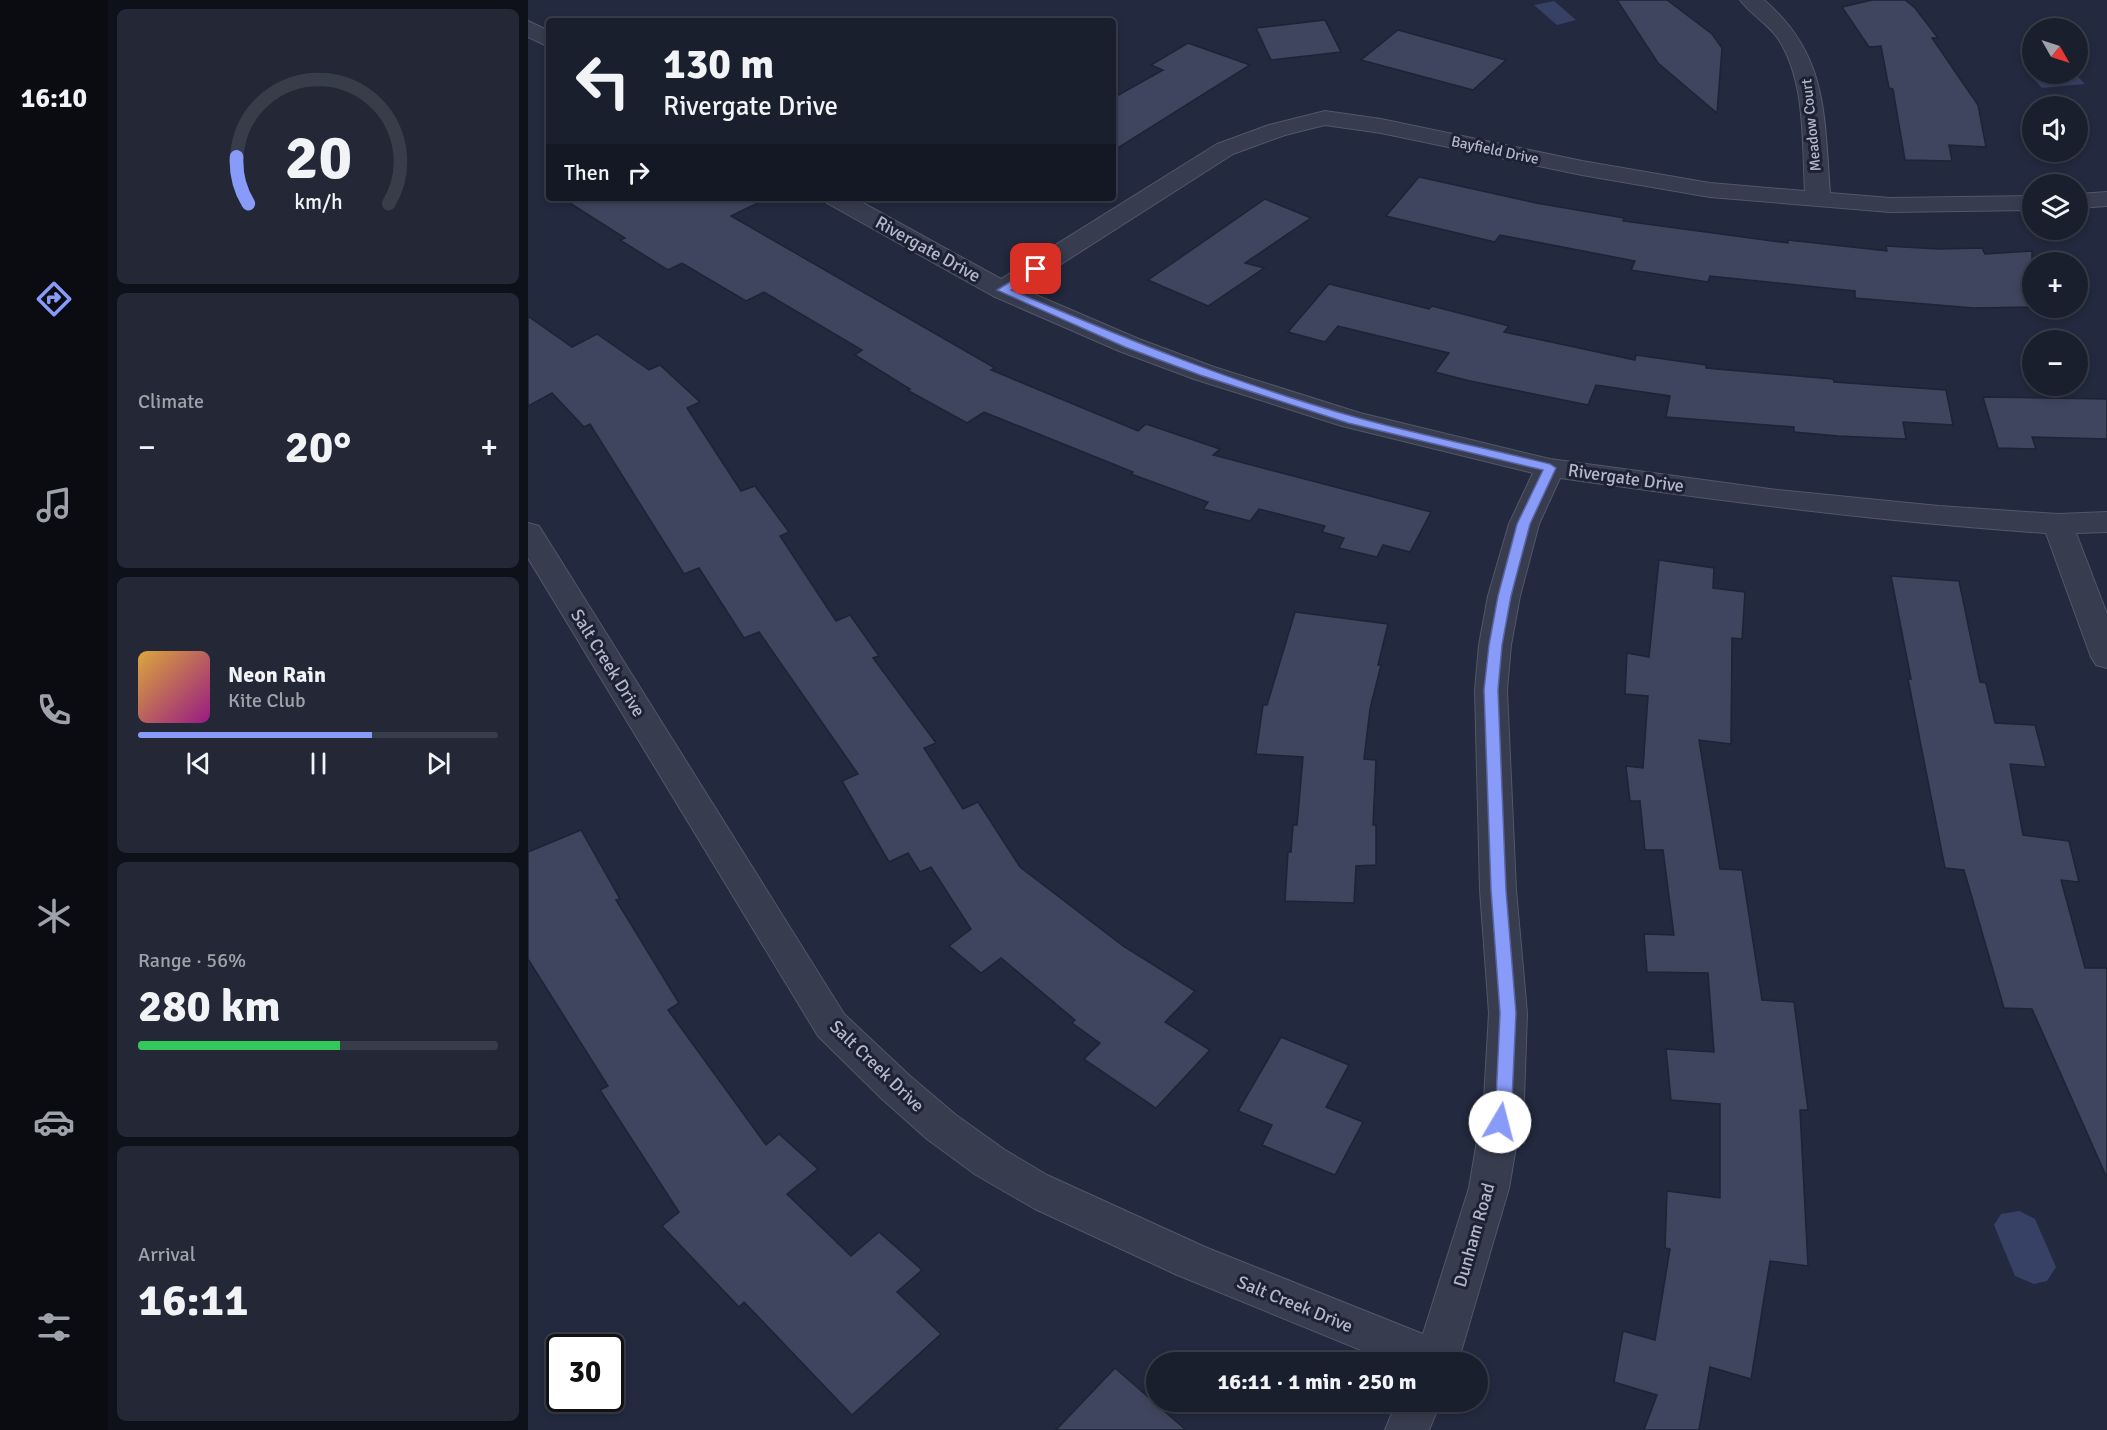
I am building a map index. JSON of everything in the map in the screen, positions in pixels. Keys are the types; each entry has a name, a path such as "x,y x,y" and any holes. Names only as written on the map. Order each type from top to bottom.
{"street":[{"name":"Meadow Court","path":"1751,0 1776,22 1790,39 1807,76 1818,199"},
{"path":"528,28 546,38"},
{"name":"Bayfield Drive","path":"1002,290 1225,149 1277,130 1325,118 1381,126 1640,180 1710,190 1935,206 2022,203"},
{"path":"2088,200 2107,199"},
{"name":"Rivergate Drive","path":"841,201 1002,290 1129,345 1204,373 1352,420 1550,468 1865,510 2058,524 2107,522"},
{"name":"Dunham Road","path":"1440,1352 1489,1188 1504,1100 1508,1013 1498,890 1491,690 1495,645 1504,596 1524,524 1550,468"},
{"path":"2058,524 2107,657"},
{"name":"Salt Creek Drive","path":"528,533 831,1025 880,1074 940,1126 1016,1178 1108,1224 1228,1277 1415,1352"},
{"path":"1407,1430 1414,1412"}],"water":[{"path":"1554,1 1576,20 1557,25 1534,5"},
{"path":"2038,84 2085,84 2042,88"},
{"path":"2019,1211 2035,1219 2056,1267 2047,1281 2034,1284 2015,1276 1994,1225 2001,1214"}],"building":[{"path":"1617,0 1667,0 1712,34 1722,48 1717,113 1658,63"},
{"path":"1872,0 1905,0 1915,8 1938,38 1932,38 1978,105 1986,147 1949,145 1952,161 1905,160 1893,89 1889,88 1881,46 1869,47 1842,7"},
{"path":"1325,20 1341,52 1271,60 1256,28"},
{"path":"1398,30 1506,60 1473,90 1361,60"},
{"path":"1188,43 1250,65 1116,149 1116,96 1163,70 1151,65"},
{"path":"1419,177 1536,203 1624,218 1623,221 1788,243 1788,240 1887,251 1886,246 1939,249 1982,248 1985,254 2032,251 2032,252 2022,252 2022,307 1973,308 1855,298 1855,291 1710,276 1708,282 1631,270 1635,261 1500,235 1495,242 1386,216"},
{"path":"1265,199 1311,218 1245,263 1264,268 1208,306 1148,280"},
{"path":"567,201 762,201 731,216 995,368 991,370 1138,431 1146,424 1220,449 1213,455 1431,512 1410,552 1383,545 1377,557 1339,548 1344,538 1322,532 1325,526 1259,509 1250,521 1203,509 1208,502 1131,474 1133,472 984,412 967,423 907,390 910,389 855,355 862,350 764,292 746,301 682,263 668,270 620,240 625,238"},
{"path":"1329,284 1429,309 1432,306 1509,326 1504,332 1635,360 1636,355 1706,365 1706,368 1833,379 1834,382 1946,390 1953,425 1903,422 1906,439 1794,432 1794,427 1666,417 1670,396 1596,385 1588,405 1470,381 1435,372 1449,353 1338,326 1325,342 1288,332"},
{"path":"528,316 572,347 597,334 649,370 660,365 700,402 687,408 741,491 755,486 789,532 780,536 836,621 850,615 879,656 873,658 936,743 924,748 963,809 978,802 1020,867 1123,946 1195,991 1165,1022 1210,1050 1156,1108 1084,1059 1100,1043 1072,1023 1075,1020 1001,958 981,973 949,946 971,929 931,867 920,872 908,853 889,862 842,781 858,774 759,632 744,638 699,568 684,574 590,424 584,427 552,393 528,406"},
{"path":"1983,397 2107,399 2107,439 2032,437 2036,449 1998,448"},
{"path":"1659,560 1714,568 1713,588 1745,592 1742,639 1732,638 1731,744 1699,740 1720,869 1742,870 1762,1000 1794,1002 1808,1110 1800,1110 1808,1266 1770,1261 1751,1379 1710,1367 1699,1430 1644,1430 1657,1395 1614,1382 1623,1331 1655,1340 1670,1249 1665,1248 1667,1191 1720,1198 1720,1104 1671,1100 1666,1049 1714,1052 1708,973 1647,972 1644,934 1674,935 1663,850 1645,850 1640,801 1630,801 1626,766 1643,768 1648,696 1625,694 1627,653 1649,657"},
{"path":"1891,576 1959,581 1980,682 1986,683 1995,723 2035,725 2046,767 2010,764 2023,835 2069,841 2079,882 2061,880 2085,968 2107,968 2107,1178 2032,1009 2004,1008 1964,870 1945,868 1908,679 1911,679"},
{"path":"1295,612 1388,624 1370,709 1364,759 1376,760 1373,825 1376,825 1376,865 1356,866 1354,903 1285,901 1288,852 1291,852 1293,825 1297,825 1303,757 1256,754 1263,705 1267,705"},
{"path":"581,830 620,899 616,900 679,1003 668,1010 766,1145 779,1134 818,1169 787,1194 851,1256 879,1232 922,1270 897,1292 941,1334 852,1415 744,1302 739,1307 662,1226 679,1212 600,1090 608,1086 528,959 528,852"},
{"path":"1281,1037 1349,1065 1326,1107 1363,1122 1335,1175 1262,1145 1272,1125 1238,1111"},
{"path":"1115,1368 1146,1395 1146,1412 1165,1412 1186,1430 1056,1430"}],"route":[{"path":"1036,269 1002,290 1129,345 1204,373 1352,420 1550,468 1524,524 1504,596 1495,645 1491,690 1498,890 1508,1013 1504,1100 1500,1122"}]}
